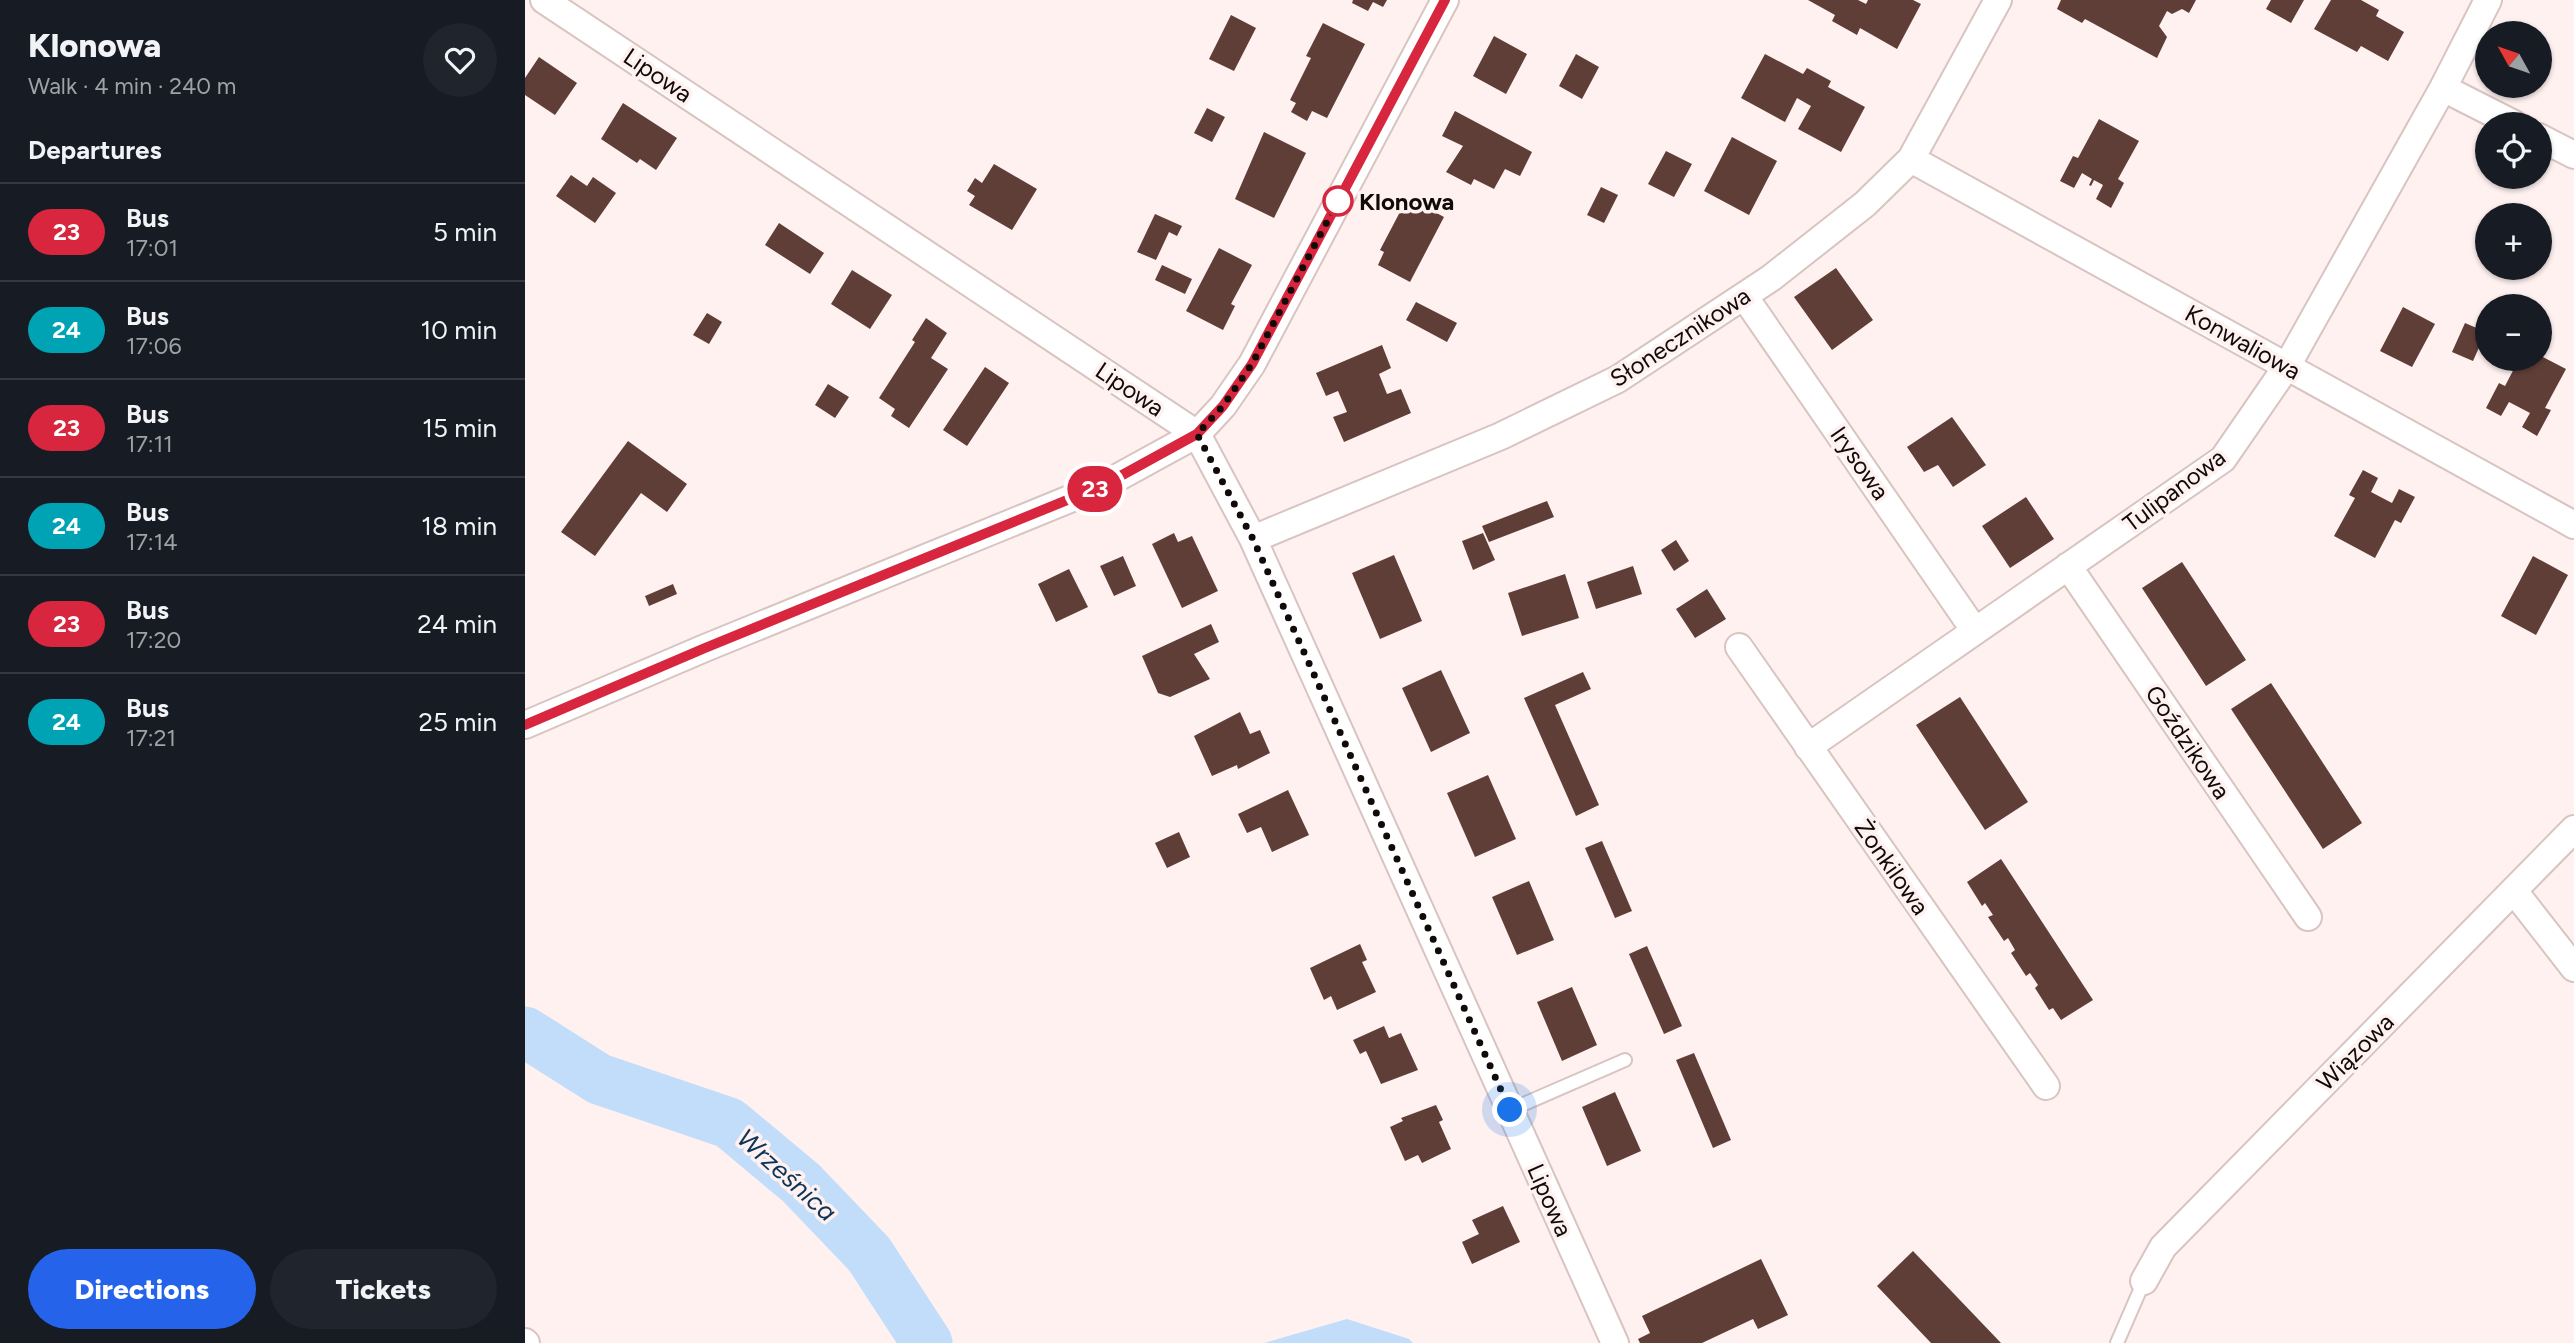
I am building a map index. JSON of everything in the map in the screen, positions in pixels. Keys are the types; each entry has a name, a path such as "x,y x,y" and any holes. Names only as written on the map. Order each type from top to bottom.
{"street":[{"name":"Lipowa","path":"544,0 1197,434 1253,539 1615,1343"},
{"path":"525,725 705,648 1104,485 1197,434 1223,406 1252,364 1445,0"},
{"name":"Słonecznikowa","path":"1253,539 1501,436 1618,379 1744,296 1865,204 1911,159 1998,0"},
{"name":"Tulipanowa","path":"1808,747 2223,459 2287,366 2443,88 2480,3"},
{"path":"2443,88 2490,112"},
{"path":"2552,144 2574,155"},
{"name":"Konwaliowa","path":"1911,159 2574,525"},
{"name":"Irysowa","path":"1744,296 1975,631"},
{"name":"Goździkowa","path":"2068,566 2308,917"},
{"name":"Żonkilowa","path":"1739,647 2046,1086"},
{"name":"Wiązowa","path":"2144,1281 2163,1247 2574,829"},
{"path":"2514,891 2574,968"}],"lane":[{"path":"1510,1110 1625,1060"},
{"path":"2117,1343 2144,1281"}],"water":[{"path":"1347,1319 1409,1339 1413,1343 1264,1343"}],"building":[{"path":"1353,0 1387,0 1383,7 1373,2 1368,11 1352,3"},
{"path":"1808,0 1858,0 1866,4 1868,0 1913,0 1921,4 1897,49 1860,28 1857,35 1832,21 1835,15"},
{"path":"2061,0 2196,0 2189,13 2182,9 2172,14 2167,11 2159,26 2167,37 2157,58 2085,19 2082,23 2057,9"},
{"path":"2271,0 2304,0 2291,23 2266,9"},
{"path":"2331,0 2361,0 2379,10 2376,16 2404,32 2388,61 2361,46 2357,52 2314,29"},
{"path":"1231,15 1256,28 1234,71 1209,59"},
{"path":"1323,23 1365,44 1327,118 1312,111 1307,121 1291,112 1296,103 1290,100 1311,58 1306,56"},
{"path":"1494,36 1527,54 1506,94 1473,76"},
{"path":"1576,54 1599,67 1582,99 1559,86"},
{"path":"1765,54 1803,74 1807,68 1831,81 1828,87 1865,107 1841,152 1798,129 1811,106 1797,98 1785,122 1741,98"},
{"path":"539,57 577,83 555,115 525,95 525,78"},
{"path":"623,103 677,138 656,170 640,159 637,163 601,139"},
{"path":"1207,108 1225,117 1212,142 1194,133"},
{"path":"1455,111 1532,152 1520,176 1505,169 1494,189 1474,179 1471,185 1446,172 1463,146 1442,136"},
{"path":"2099,119 2139,141 2118,179 2124,183 2111,208 2096,199 2103,185 2094,180 2091,186 2089,185 2092,179 2082,173 2074,188 2060,181 2073,156 2078,158"},
{"path":"1264,132 1306,153 1274,218 1235,199"},
{"path":"1732,137 1777,161 1749,215 1704,191"},
{"path":"1666,151 1692,164 1674,197 1648,184"},
{"path":"994,164 1037,189 1012,230 969,205 975,196 967,191 975,178 982,183"},
{"path":"571,175 587,186 593,177 616,193 595,223 556,196"},
{"path":"1601,187 1618,195 1604,223 1587,215"},
{"path":"1412,200 1444,217 1410,282 1378,265 1384,252 1380,250 1401,210 1405,212"},
{"path":"1155,214 1182,226 1177,236 1169,232 1156,260 1137,252"},
{"path":"779,223 824,253 810,274 765,245"},
{"path":"1219,248 1252,265 1231,304 1235,306 1223,330 1186,311"},
{"path":"1162,265 1192,279 1185,294 1155,280"},
{"path":"1836,268 1873,320 1832,350 1794,297"},
{"path":"852,270 892,295 870,329 831,304"},
{"path":"1416,302 1457,323 1447,342 1406,320"},
{"path":"2403,307 2435,324 2412,367 2380,351"},
{"path":"707,313 722,322 709,344 693,335"},
{"path":"926,318 947,333 931,358 948,369 909,428 891,416 895,409 879,398 915,342 912,340"},
{"path":"2465,323 2475,327 2473,361 2452,352"},
{"path":"1382,345 1391,368 1379,374 1387,394 1401,389 1411,413 1344,442 1333,417 1347,412 1338,391 1326,396 1316,373"},
{"path":"2552,362 2566,369 2545,408 2551,410 2537,436 2522,427 2530,413 2509,402 2501,416 2486,408 2499,383 2505,386 2513,371 2552,371"},
{"path":"985,367 1009,383 967,446 943,430"},
{"path":"828,384 849,397 835,418 815,405"},
{"path":"1952,417 1986,465 1953,487 1938,465 1924,472 1907,447"},
{"path":"628,441 687,484 667,512 641,493 595,556 561,532"},
{"path":"2363,470 2378,478 2371,492 2392,503 2399,489 2415,497 2401,523 2395,520 2375,558 2334,536 2355,498 2349,495"},
{"path":"2026,497 2054,539 2010,568 1982,526"},
{"path":"1547,501 1554,517 1489,542 1482,526"},
{"path":"1174,533 1178,542 1192,536 1218,591 1182,608 1152,544"},
{"path":"1483,533 1495,560 1473,570 1462,541"},
{"path":"1676,540 1689,561 1674,571 1661,550"},
{"path":"1394,555 1422,621 1380,639 1352,573"},
{"path":"1123,556 1136,586 1114,596 1100,566"},
{"path":"2533,556 2568,575 2536,635 2501,616"},
{"path":"2182,562 2246,660 2206,686 2142,588"},
{"path":"1633,566 1642,594 1596,609 1587,582"},
{"path":"1069,569 1088,607 1056,622 1038,584"},
{"path":"1565,574 1579,618 1522,636 1508,593"},
{"path":"673,584 677,594 649,606 645,596"},
{"path":"1707,589 1726,619 1695,638 1676,609"},
{"path":"1211,624 1219,642 1194,654 1210,679 1170,697 1158,693 1142,656"},
{"path":"1441,670 1470,733 1431,752 1402,688"},
{"path":"1583,672 1591,689 1555,705 1599,805 1576,816 1524,698"},
{"path":"2271,683 2362,823 2323,849 2231,709"},
{"path":"1960,697 2028,802 1985,830 1916,725"},
{"path":"1240,712 1250,734 1260,730 1270,753 1238,769 1237,765 1212,776 1194,736"},
{"path":"1488,775 1516,839 1475,857 1447,793"},
{"path":"1288,790 1309,835 1272,852 1261,827 1247,833 1238,814"},
{"path":"1179,832 1190,857 1167,868 1155,843"},
{"path":"1602,841 1632,911 1615,918 1585,848"},
{"path":"2001,859 2093,1000 2061,1020 2053,1008 2049,1010 2035,988 2038,985 2030,973 2026,976 2011,953 2015,950 2008,938 2004,941 1988,917 1993,915 1985,903 1982,906 1967,882"},
{"path":"1529,881 1554,940 1517,955 1492,897"},
{"path":"1360,944 1367,960 1362,962 1376,992 1337,1010 1331,996 1324,1000 1310,968"},
{"path":"1647,946 1682,1026 1664,1034 1629,954"},
{"path":"1572,987 1597,1045 1562,1061 1537,1002"},
{"path":"1384,1026 1389,1038 1401,1033 1418,1070 1381,1084 1366,1051 1360,1054 1353,1040"},
{"path":"1694,1053 1731,1140 1713,1148 1676,1060"},
{"path":"1615,1092 1641,1151 1607,1166 1582,1107"},
{"path":"1436,1105 1443,1120 1439,1122 1451,1149 1422,1163 1418,1155 1405,1161 1390,1127 1403,1121 1401,1118"},
{"path":"1503,1206 1520,1242 1472,1264 1462,1242 1479,1234 1472,1220"},
{"path":"1913,1251 2001,1343 1931,1343 1877,1286"},
{"path":"1761,1259 1788,1315 1758,1329 1753,1319 1702,1343 1640,1343 1638,1339 1650,1333 1642,1316"}],"waterway":[{"name":"Wrześnica","path":"525,1032 599,1079 729,1123 801,1183 869,1254 927,1343"}],"bus line":[{"name":"23","path":"525,725 705,648 1104,485 1164,455 1197,434 1223,406 1252,364 1445,0"}],"place":[{"name":"Klonowa","path":"1338,201"}],"route":[{"path":"1338,201 1252,364 1223,406 1197,434 1253,539 1510,1110"}]}
